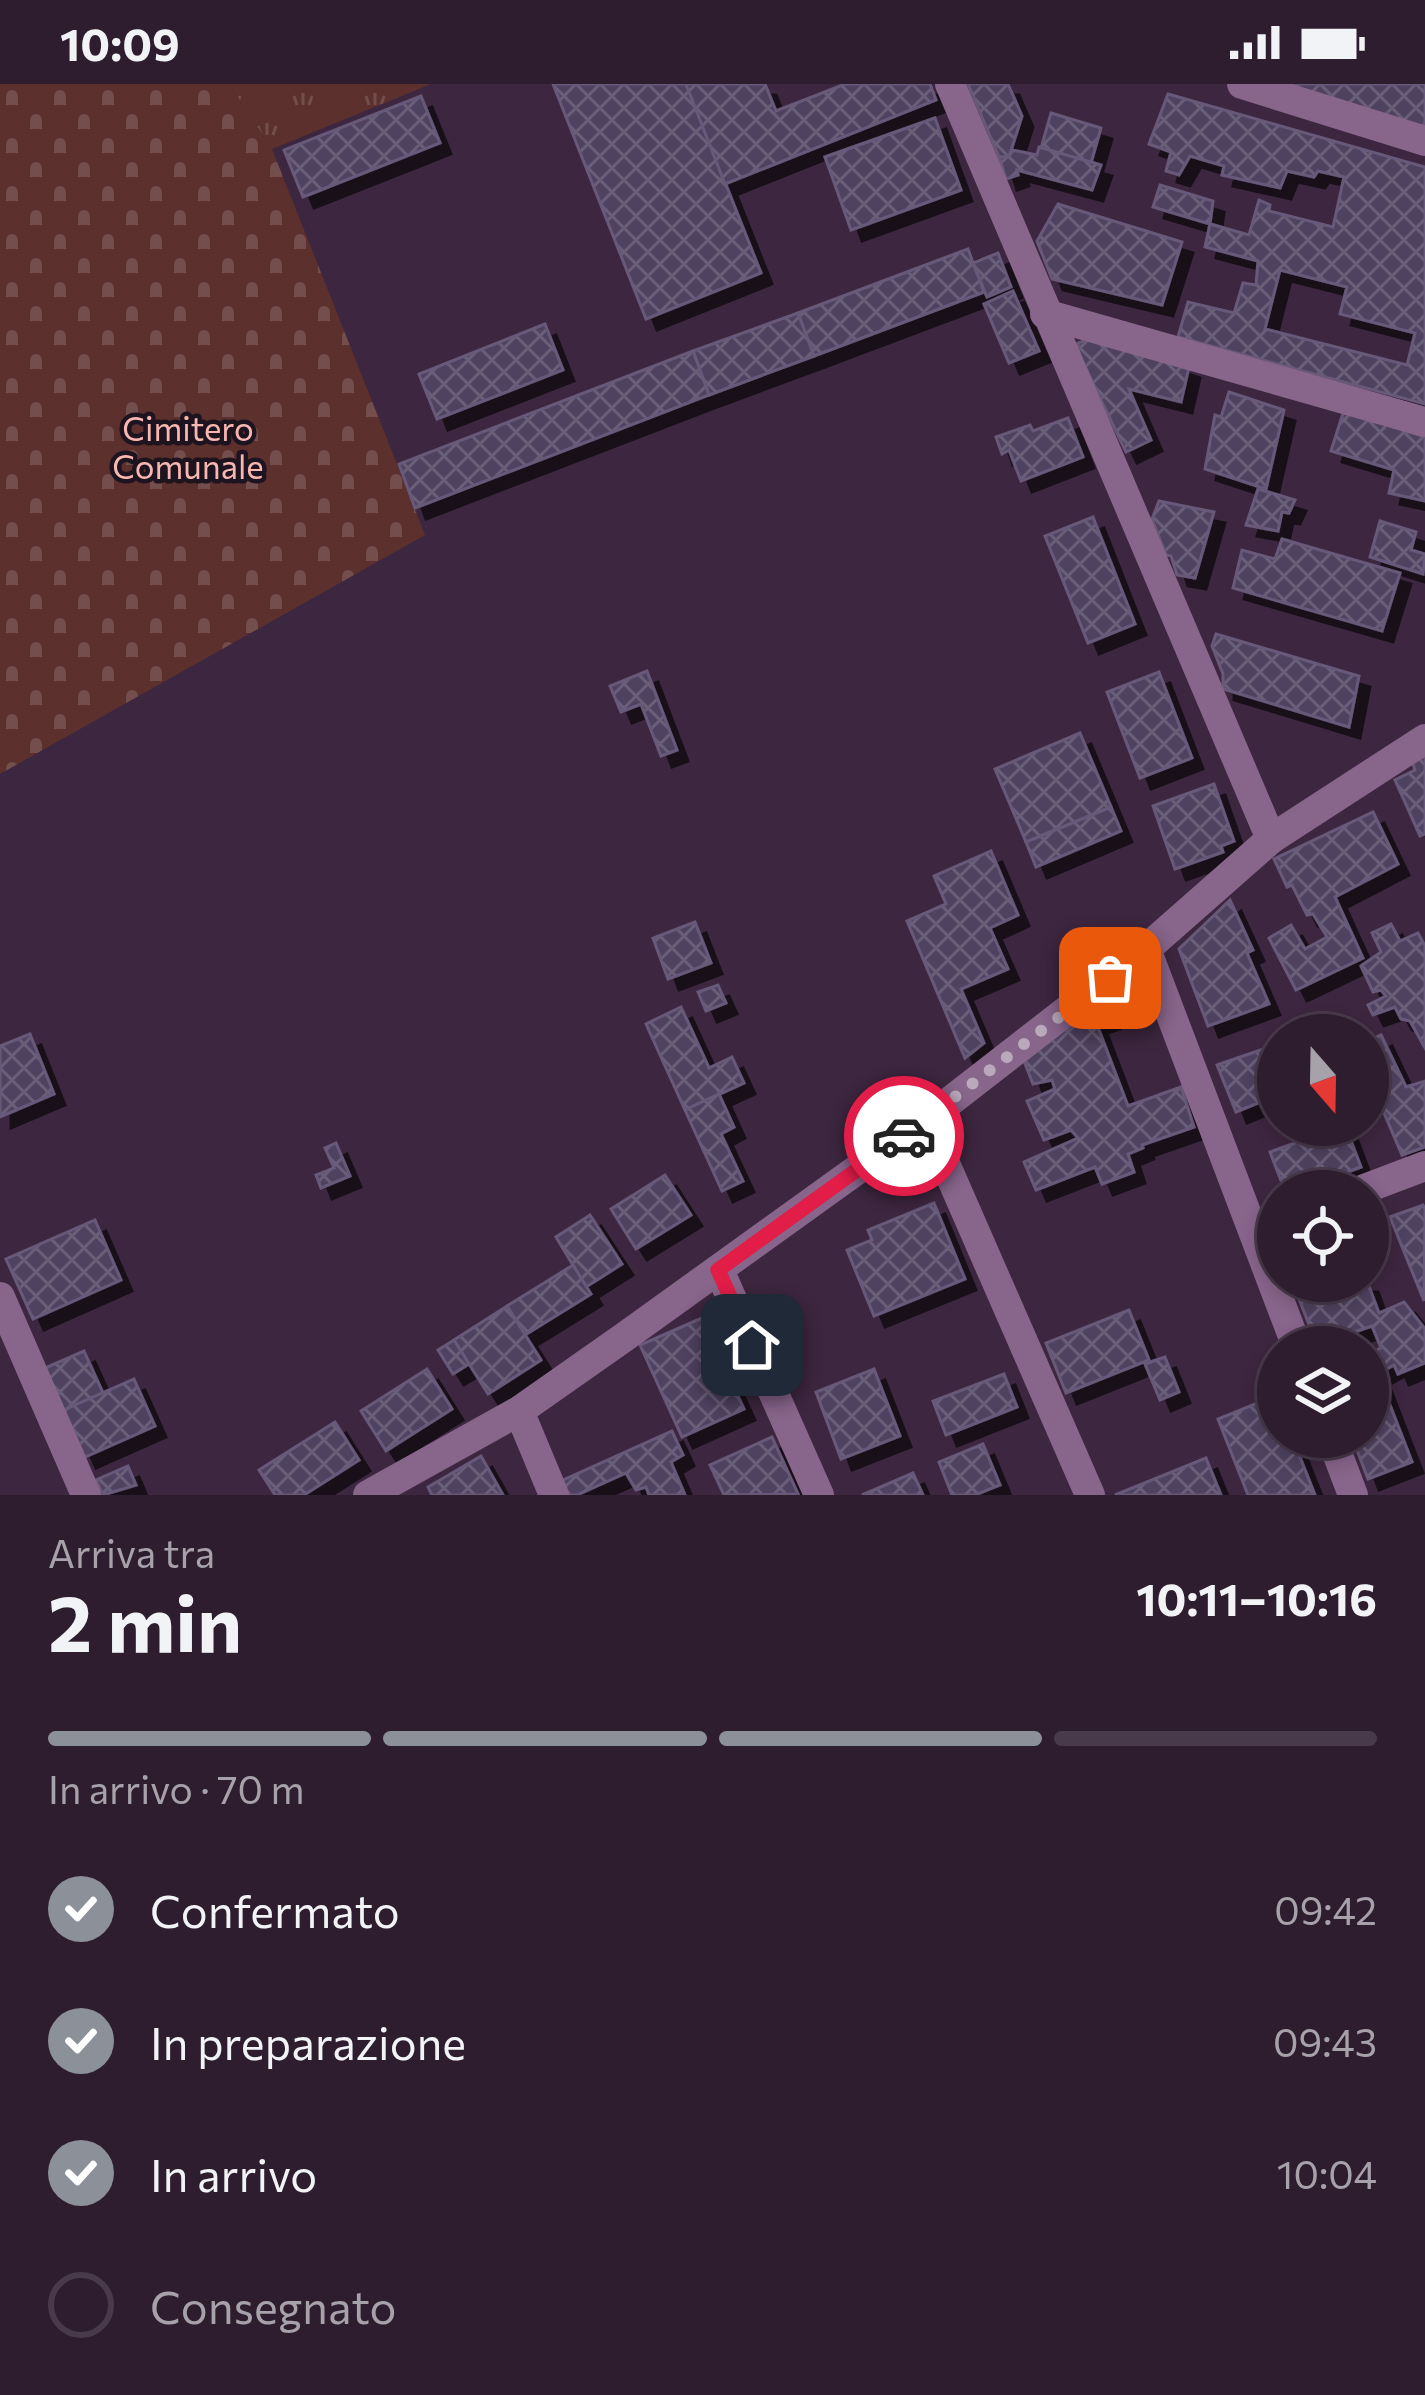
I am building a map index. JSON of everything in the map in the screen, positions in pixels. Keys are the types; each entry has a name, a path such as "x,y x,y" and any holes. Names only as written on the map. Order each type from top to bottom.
{"street":[{"path":"950,84 1271,839"},
{"path":"1242,84 1425,141"},
{"path":"1046,314 1425,422"},
{"path":"368,1495 519,1412 718,1270 926,1120 1146,949 1271,839 1425,739"},
{"path":"1146,949 1257,1206"},
{"path":"926,1120 1090,1495"},
{"path":"1389,1180 1425,1166"},
{"path":"718,1270 819,1495"},
{"path":"0,1297 14,1373 86,1495"},
{"path":"519,1412 554,1495"},
{"path":"1339,1458 1353,1495"}],"green space":[{"name":"Cimitero Comunale","path":"0,84 229,84 272,149 425,535 0,774"},
{"path":"229,84 431,84 272,149"}],"building":[{"path":"553,84 686,84 761,273 646,319"},
{"path":"686,84 765,84 776,111 845,84 930,84 936,100 725,184"},
{"path":"968,84 1008,84 1022,116 1009,157 999,157"},
{"path":"1268,84 1425,84 1425,130"},
{"path":"1168,94 1425,167 1425,404 1178,337 1188,302 1234,313 1243,283 1256,285 1258,261 1205,247 1210,224 1249,235 1259,200 1270,205 1269,211 1333,227 1344,177 1287,171 1280,188 1222,175 1224,166 1190,156 1179,175 1166,171 1171,152 1149,144","holes":["1280,270 1347,287 1340,314 1415,333 1407,365 1265,329"]},
{"path":"421,96 440,143 303,197 284,150"},
{"path":"1051,113 1101,128 1091,163 1041,148"},
{"path":"935,118 961,190 851,230 825,157"},
{"path":"1039,147 1101,165 1092,190 1017,170 1018,175 1006,179 999,157 1009,157 1012,150 1037,155"},
{"path":"1160,185 1213,201 1210,224 1153,207"},
{"path":"1058,204 1182,242 1162,305 1052,279 1037,241"},
{"path":"968,249 984,292 814,356 798,313"},
{"path":"998,253 1011,287 987,297 973,263"},
{"path":"1013,291 1039,351 1009,363 984,304"},
{"path":"798,313 814,356 709,395 693,351"},
{"path":"545,324 563,370 437,419 419,374"},
{"path":"1095,337 1189,367 1181,402 1129,389 1151,440 1126,452 1079,354 1078,343"},
{"path":"693,351 709,395 415,508 399,464"},
{"path":"1229,392 1284,410 1266,489 1205,469 1215,415 1221,417"},
{"path":"1344,410 1425,437 1425,501 1389,493 1394,470 1331,451"},
{"path":"1068,418 1083,457 1021,481 1009,450 1002,454 996,437 1030,425 1033,431"},
{"path":"1258,489 1295,500 1289,513 1282,512 1278,531 1246,525"},
{"path":"1159,501 1214,512 1195,578 1177,575 1171,556 1166,555 1152,519"},
{"path":"1093,517 1135,624 1088,643 1045,536"},
{"path":"1380,521 1416,532 1411,550 1425,554 1423,574 1370,557"},
{"path":"1282,539 1400,573 1382,631 1233,588 1242,550 1275,559"},
{"path":"1216,634 1359,676 1349,727 1223,689 1223,674 1212,646"},
{"path":"647,671 677,750 661,756 641,704 621,712 610,686"},
{"path":"1159,672 1192,758 1140,778 1107,692"},
{"path":"1080,733 1111,807 1026,842 995,769"},
{"path":"1425,752 1425,834 1420,836 1395,780 1415,770 1412,761"},
{"path":"1214,784 1234,841 1221,846 1223,852 1175,869 1153,806"},
{"path":"1111,807 1121,831 1036,867 1026,842"},
{"path":"1373,812 1398,864 1335,897 1363,958 1296,990 1269,938 1291,925 1305,949 1327,937 1313,914 1307,915 1292,885 1287,887 1274,859"},
{"path":"991,851 1018,915 990,928 1008,969 961,989 984,1043 965,1058 907,921 946,904 934,876"},
{"path":"1230,900 1253,950 1247,953 1269,1004 1208,1026 1179,949"},
{"path":"695,922 711,963 668,979 653,938"},
{"path":"1391,924 1400,941 1418,933 1425,946 1425,1048 1410,1021 1401,1019 1395,1007 1372,1014 1368,1005 1386,996 1381,990 1373,992 1361,966 1381,952 1372,933"},
{"path":"718,985 726,1003 706,1011 698,992"},
{"path":"1103,1000 1109,1018 1096,1022 1128,1106 1181,1087 1194,1127 1128,1154 1134,1172 1102,1184 1095,1167 1036,1190 1024,1162 1078,1138 1071,1130 1044,1140 1027,1101 1055,1089 1052,1080 1033,1084 1024,1061"},
{"path":"681,1007 709,1068 732,1057 744,1083 685,1110 646,1024"},
{"path":"30,1034 54,1094 0,1117 0,1046"},
{"path":"1257,1051 1257,1104 1236,1112 1217,1065"},
{"path":"1389,1052 1406,1087 1425,1081 1425,1147 1402,1155 1389,1125"},
{"path":"719,1094 734,1127 721,1134 743,1181 722,1191 685,1110"},
{"path":"336,1143 350,1176 321,1188 316,1175 334,1168 325,1148"},
{"path":"1287,1146 1353,1146 1361,1167 1277,1170 1270,1152"},
{"path":"665,1175 691,1215 636,1249 611,1209"},
{"path":"934,1203 965,1279 874,1316 847,1250 872,1240 868,1230"},
{"path":"1423,1205 1425,1209 1424,1301 1390,1217"},
{"path":"590,1215 622,1264 586,1287 556,1237"},
{"path":"95,1220 121,1280 33,1319 6,1259"},
{"path":"573,1265 591,1294 525,1335 507,1306"},
{"path":"1300,1302 1375,1302 1379,1313 1404,1302 1425,1329 1425,1363 1398,1374 1394,1365 1389,1368 1389,1326 1310,1326"},
{"path":"507,1306 541,1360 488,1394 454,1340"},
{"path":"1129,1310 1149,1360 1066,1393 1046,1343"},
{"path":"702,1318 744,1409 682,1437 640,1345"},
{"path":"454,1340 469,1364 453,1374 438,1350"},
{"path":"84,1351 103,1393 64,1410 45,1368"},
{"path":"1165,1357 1179,1392 1160,1400 1145,1364"},
{"path":"427,1369 452,1409 386,1451 361,1411"},
{"path":"874,1369 900,1436 841,1459 816,1392"},
{"path":"1004,1374 1017,1407 946,1435 933,1401"},
{"path":"134,1379 155,1426 85,1457 64,1410"},
{"path":"1389,1402 1412,1462 1368,1479 1360,1458 1389,1458"},
{"path":"1257,1403 1257,1458 1300,1458 1315,1495 1248,1495 1218,1419"},
{"path":"335,1422 359,1460 304,1495 275,1495 259,1470"},
{"path":"672,1431 683,1455 671,1462 685,1495 649,1495 646,1487 636,1490 626,1473 567,1495 561,1481"},
{"path":"772,1437 798,1494 724,1495 710,1465"},
{"path":"983,1444 1000,1485 975,1495 952,1495 939,1462"},
{"path":"481,1456 503,1495 432,1495 428,1487"},
{"path":"1206,1458 1221,1495 1115,1495"},
{"path":"128,1466 136,1485 103,1495 96,1480"},
{"path":"913,1473 923,1495 862,1495"}],"way so far":[{"path":"904,1136 1110,978"}],"route":[{"path":"752,1345 718,1270 904,1136"}]}
